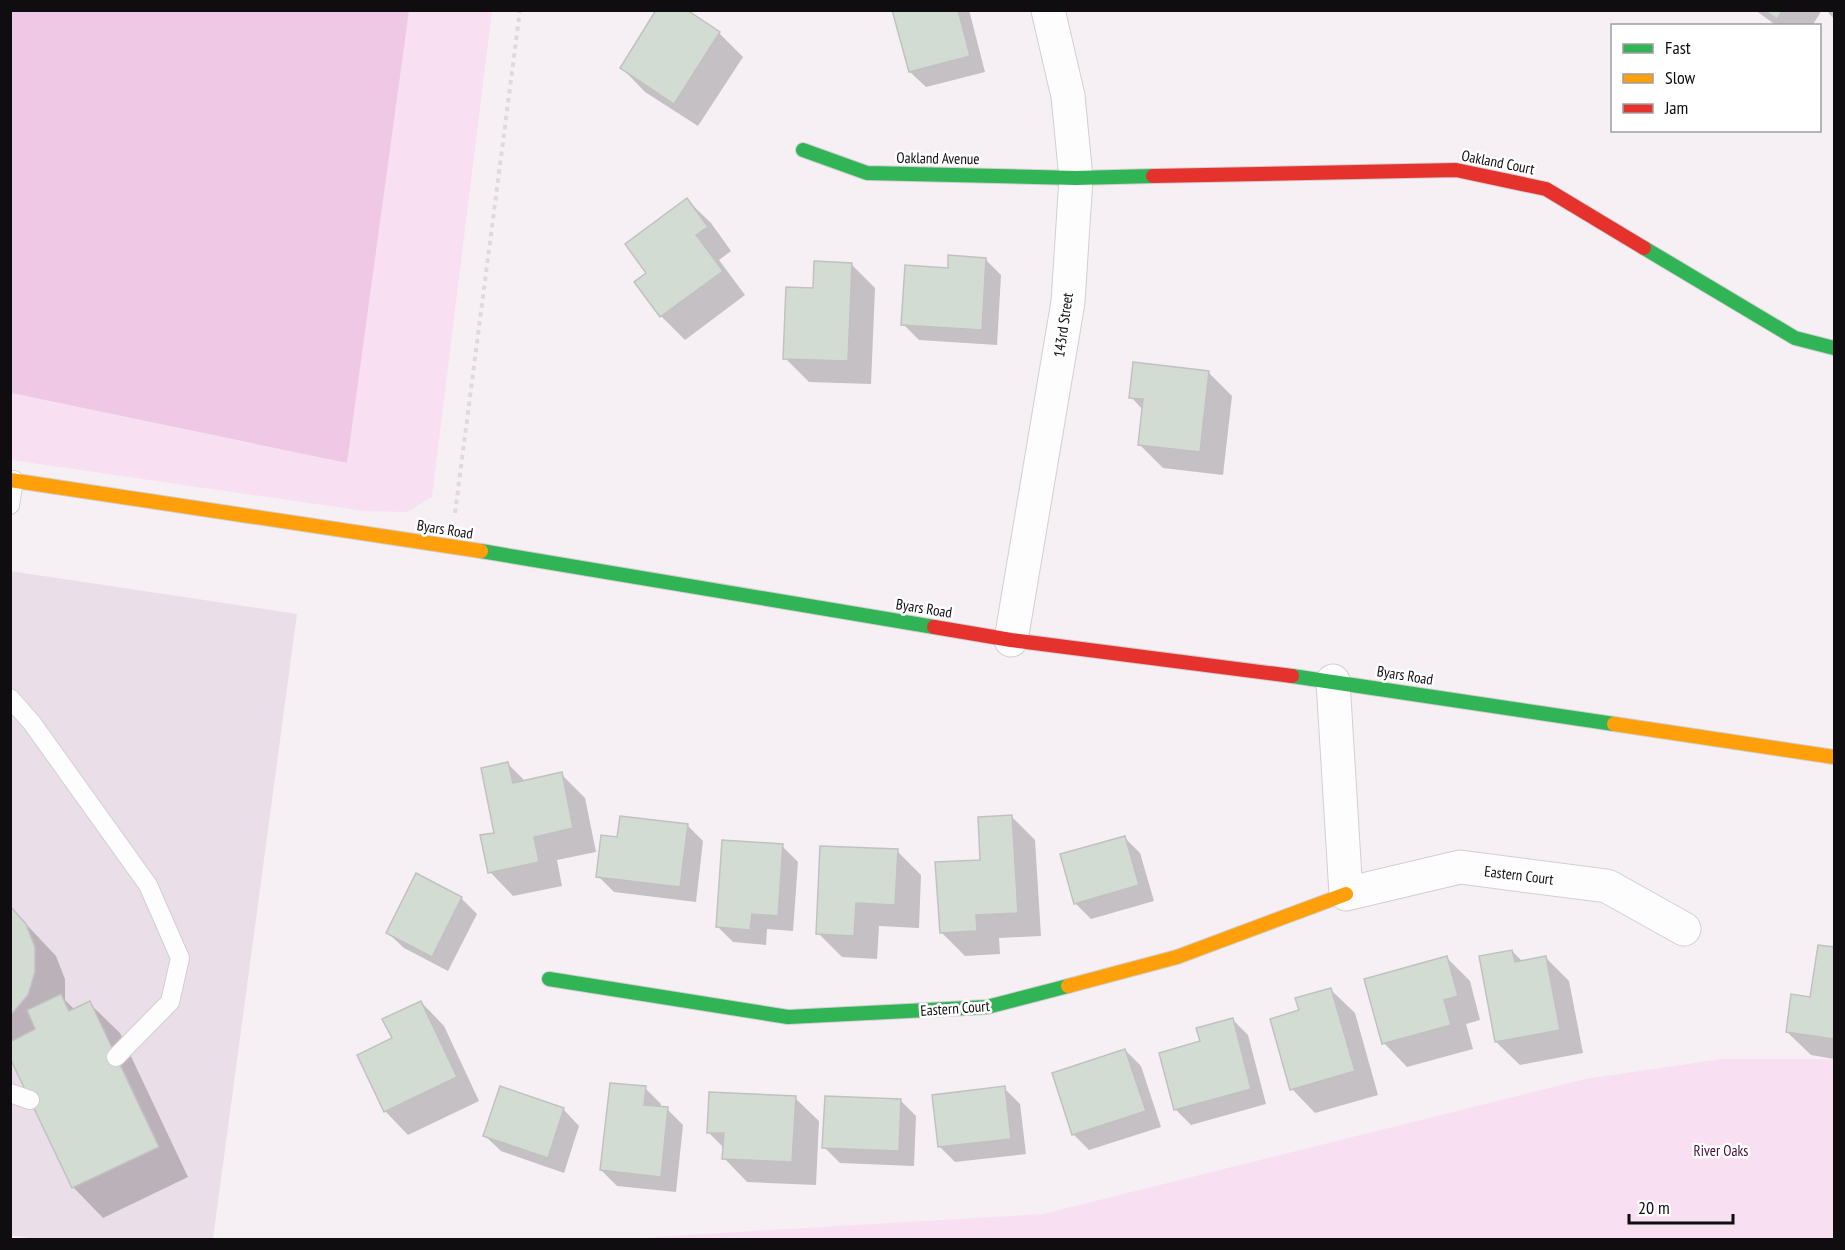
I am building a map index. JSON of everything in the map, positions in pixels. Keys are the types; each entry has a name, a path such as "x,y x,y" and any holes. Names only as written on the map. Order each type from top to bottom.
{"street":[{"name":"143rd Street","path":"1011,640 1068,302 1076,178 1068,96 1048,10"},
{"name":"Oakland Avenue","path":"803,150 867,173 1076,178"},
{"name":"Oakland Court","path":"1076,178 1456,170 1546,189 1795,338 1834,348"},
{"name":"Byars Road","path":"12,480 450,546 1011,640 1333,681 1834,757"},
{"path":"1333,681 1346,894"},
{"name":"Eastern Court","path":"549,979 788,1017 987,1007 1177,957 1346,894 1460,867 1606,886 1684,929"}],"lane":[{"path":"10,505 12,480"},
{"path":"10,698 32,723 148,885 180,957 170,1002 116,1057"},
{"path":"10,1093 30,1100"}],"path":[{"path":"450,546 520,10"}],"shaded area":[{"path":"11,10 409,11 347,463 11,393"},
{"path":"10,571 297,614 213,1239 41,1240 11,1235"}],"green space":[{"path":"409,11 492,11 432,497 407,512 364,511 11,460 11,393 346,463"},
{"name":"River Oaks","path":"1721,1059 1834,1059 1834,1239 619,1239 1043,1214 1585,1079"}],"building":[{"path":"656,10 687,10 720,32 674,104 620,68"},
{"path":"892,10 958,10 970,56 909,72"},
{"path":"1764,10 1783,10 1777,19"},
{"path":"687,198 708,227 696,235 723,271 660,317 634,282 646,273 625,244"},
{"path":"948,255 986,258 982,330 901,325 905,265 948,268"},
{"path":"814,261 852,263 848,361 783,359 786,287 813,288"},
{"path":"1133,362 1209,371 1200,452 1138,445 1143,399 1129,398"},
{"path":"508,762 513,783 562,772 573,828 534,837 539,862 488,873 480,835 494,833 481,768"},
{"path":"1012,815 1018,913 976,915 977,931 940,933 935,862 980,860 978,817"},
{"path":"620,816 688,824 680,887 596,877 601,835 617,837"},
{"path":"1125,836 1139,885 1074,904 1060,854"},
{"path":"722,840 783,844 778,916 752,914 750,930 716,927"},
{"path":"820,846 898,849 895,905 856,903 854,936 816,934"},
{"path":"416,873 462,897 432,957 386,933"},
{"path":"10,906 26,924 35,947 35,972 28,995 10,1016"},
{"path":"1818,945 1834,947 1834,1039 1786,1032 1791,994 1810,997"},
{"path":"1512,950 1515,962 1546,956 1560,1030 1495,1042 1479,956"},
{"path":"1447,956 1458,996 1444,1000 1451,1025 1382,1044 1364,979"},
{"path":"1331,988 1355,1071 1290,1090 1270,1019 1299,1010 1295,998"},
{"path":"61,994 69,1011 90,1001 159,1147 72,1188 10,1058 10,1042 35,1029 27,1010"},
{"path":"421,1001 457,1077 384,1112 357,1055 392,1038 382,1019"},
{"path":"1233,1018 1251,1089 1174,1110 1159,1053 1200,1041 1196,1028"},
{"path":"1125,1049 1146,1111 1072,1135 1052,1073"},
{"path":"610,1083 646,1086 644,1105 668,1107 661,1177 600,1170"},
{"path":"500,1086 564,1108 548,1158 483,1136"},
{"path":"1005,1086 1011,1139 938,1147 932,1095"},
{"path":"709,1092 796,1096 792,1162 722,1159 724,1133 707,1133"},
{"path":"825,1096 901,1099 899,1151 822,1148"}],"traffic: fast":[{"path":"803,150 867,173 1076,178 1153,176"},
{"path":"1644,248 1795,338 1834,348"},
{"path":"481,551 934,627"},
{"path":"1292,676 1614,724"},
{"path":"549,979 788,1017 987,1007 1068,986"}],"traffic: slow":[{"path":"10,480 481,551"},
{"path":"1614,724 1834,757"},
{"path":"1068,986 1177,957 1346,894"}],"traffic: jam":[{"path":"1153,176 1456,170 1546,189 1644,248"},
{"path":"934,627 1011,640 1292,676"}]}
